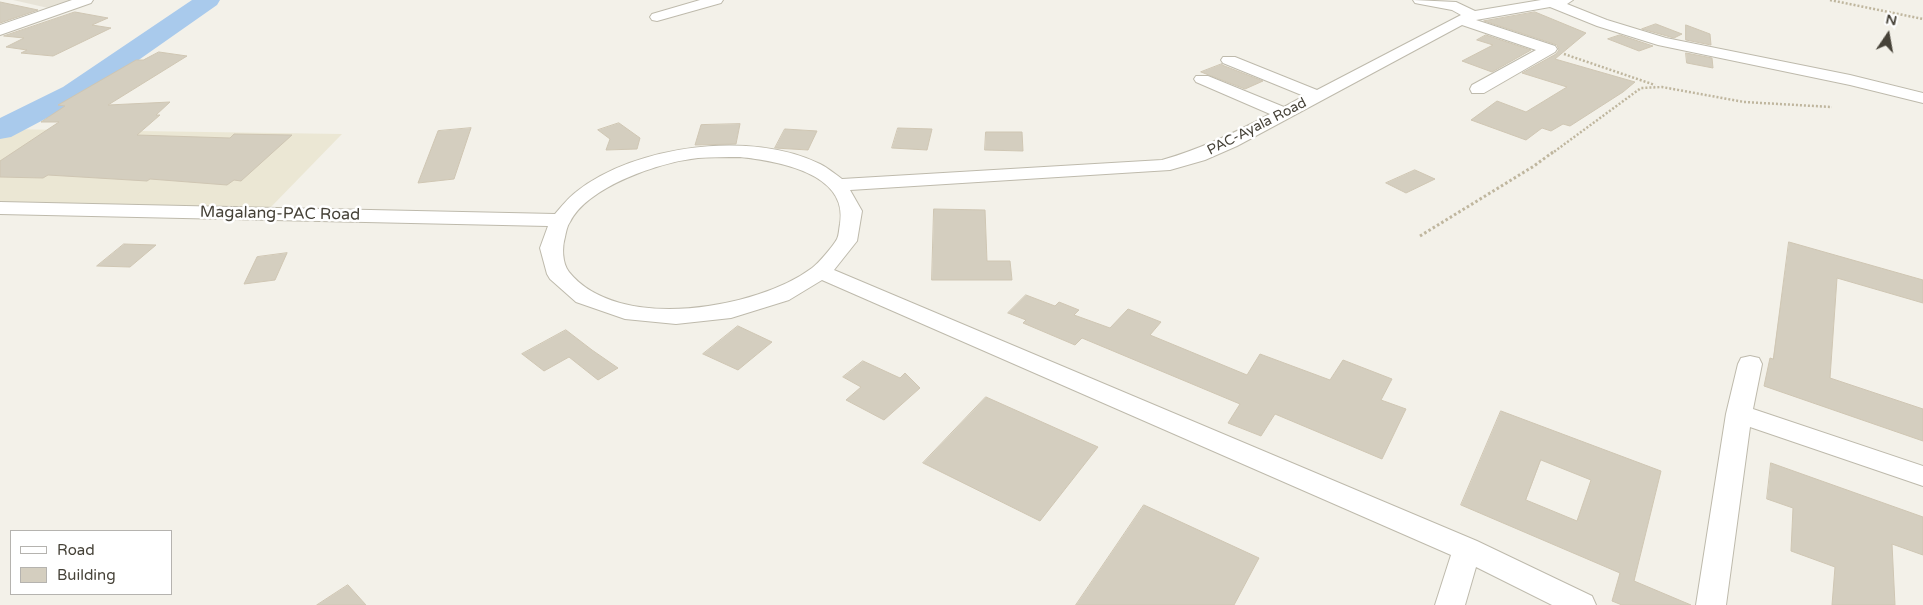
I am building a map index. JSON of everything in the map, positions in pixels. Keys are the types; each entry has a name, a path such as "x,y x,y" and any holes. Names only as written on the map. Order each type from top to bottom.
{"street":[{"path":"0,30 86,0"},
{"path":"657,17 716,0"},
{"path":"1420,0 1460,11 1549,49"},
{"path":"1558,1 1602,23 1663,42 1850,80 1923,98"},
{"name":"PAC-Ayala Road","path":"838,185 1163,166 1198,156 1231,142 1285,114 1460,11 1558,1"},
{"path":"1478,89 1549,49"},
{"path":"1229,60 1318,96"},
{"path":"1202,79 1285,114"},
{"path":"1251,99 1286,84"},
{"path":"740,151 780,156 813,168 838,185 852,211 847,241 821,272 781,295 731,310 676,317 625,312 584,297 558,274 551,248 560,220 582,196 614,176 654,161 697,153 740,151"},
{"name":"Magalang-PAC Road","path":"0,208 560,220"},
{"path":"821,272 1467,549 1581,605"},
{"path":"1712,605 1739,414 1750,364"},
{"path":"1739,414 1923,476"},
{"path":"1450,605 1467,549"}],"path":[{"path":"1830,0 1923,19"},
{"path":"1549,49 1662,87 1744,102 1832,107"},
{"path":"1420,236 1534,166 1641,88 1662,87"}],"shaded area":[{"path":"13,0 86,0 57,10"},
{"path":"0,129 342,134 270,208 0,204"}],"building":[{"path":"0,2 38,10 0,23"},
{"path":"75,12 108,18 92,25 111,28 53,56 21,53 27,50 6,47 24,38 4,36"},
{"path":"1535,12 1586,33 1555,59 1635,82 1623,92 1570,126 1563,124 1551,131 1542,128 1526,140 1471,120 1497,101 1526,112 1567,87 1522,73 1556,54 1559,50 1557,45 1484,21"},
{"path":"1656,24 1682,34 1674,38 1642,29"},
{"path":"1686,25 1710,34 1711,45 1686,40"},
{"path":"1486,35 1531,50 1492,72 1462,61 1493,45 1477,40"},
{"path":"1620,35 1653,46 1639,51 1608,39"},
{"path":"159,52 187,56 108,105 170,102 156,115 160,115 137,135 230,138 234,134 292,135 241,181 234,180 227,185 150,179 147,181 48,175 43,178 0,177 0,161 59,122 41,122 65,106 58,105 136,60 143,60"},
{"path":"1686,53 1712,58 1713,68 1687,63"},
{"path":"1222,64 1263,81 1245,89 1201,72"},
{"path":"619,123 640,138 637,149 606,150 610,139 598,130"},
{"path":"740,124 736,144 695,145 701,125"},
{"path":"471,128 454,179 418,183 438,131"},
{"path":"898,128 932,129 927,150 892,148"},
{"path":"785,129 817,131 808,150 775,148"},
{"path":"986,132 1022,132 1023,151 985,150"},
{"path":"1415,170 1435,179 1406,193 1386,183"},
{"path":"934,209 985,210 987,261 1010,261 1012,280 932,280"},
{"path":"1789,242 1923,280 1923,303 1837,278 1830,378 1923,409 1923,441 1764,386 1770,358 1773,359"},
{"path":"124,244 156,245 130,267 97,266"},
{"path":"287,253 275,280 244,284 257,257"},
{"path":"1026,295 1055,306 1059,302 1079,310 1074,315 1110,328 1128,309 1161,322 1150,335 1247,375 1260,354 1330,380 1343,360 1392,379 1381,400 1406,409 1382,459 1275,414 1261,436 1228,423 1240,404 1082,338 1075,345 1023,323 1026,320 1008,313"},
{"path":"738,326 772,342 738,370 703,354"},
{"path":"566,330 618,368 598,380 569,357 544,371 522,354"},
{"path":"863,361 900,378 905,373 920,388 884,420 846,400 861,387 843,377"},
{"path":"986,397 1098,447 1040,521 923,463"},
{"path":"1501,411 1661,471 1634,581 1691,605 1622,605 1612,601 1620,573 1461,505","holes":["1541,460 1591,480 1577,521 1526,500"]},
{"path":"1771,463 1923,517 1923,555 1892,544 1895,605 1832,605 1835,567 1791,551 1793,508 1767,499"},
{"path":"1144,505 1259,558 1234,605 1076,605"},
{"path":"348,585 366,605 317,605"}],"waterway":[{"path":"0,130 73,93 208,0"}]}
